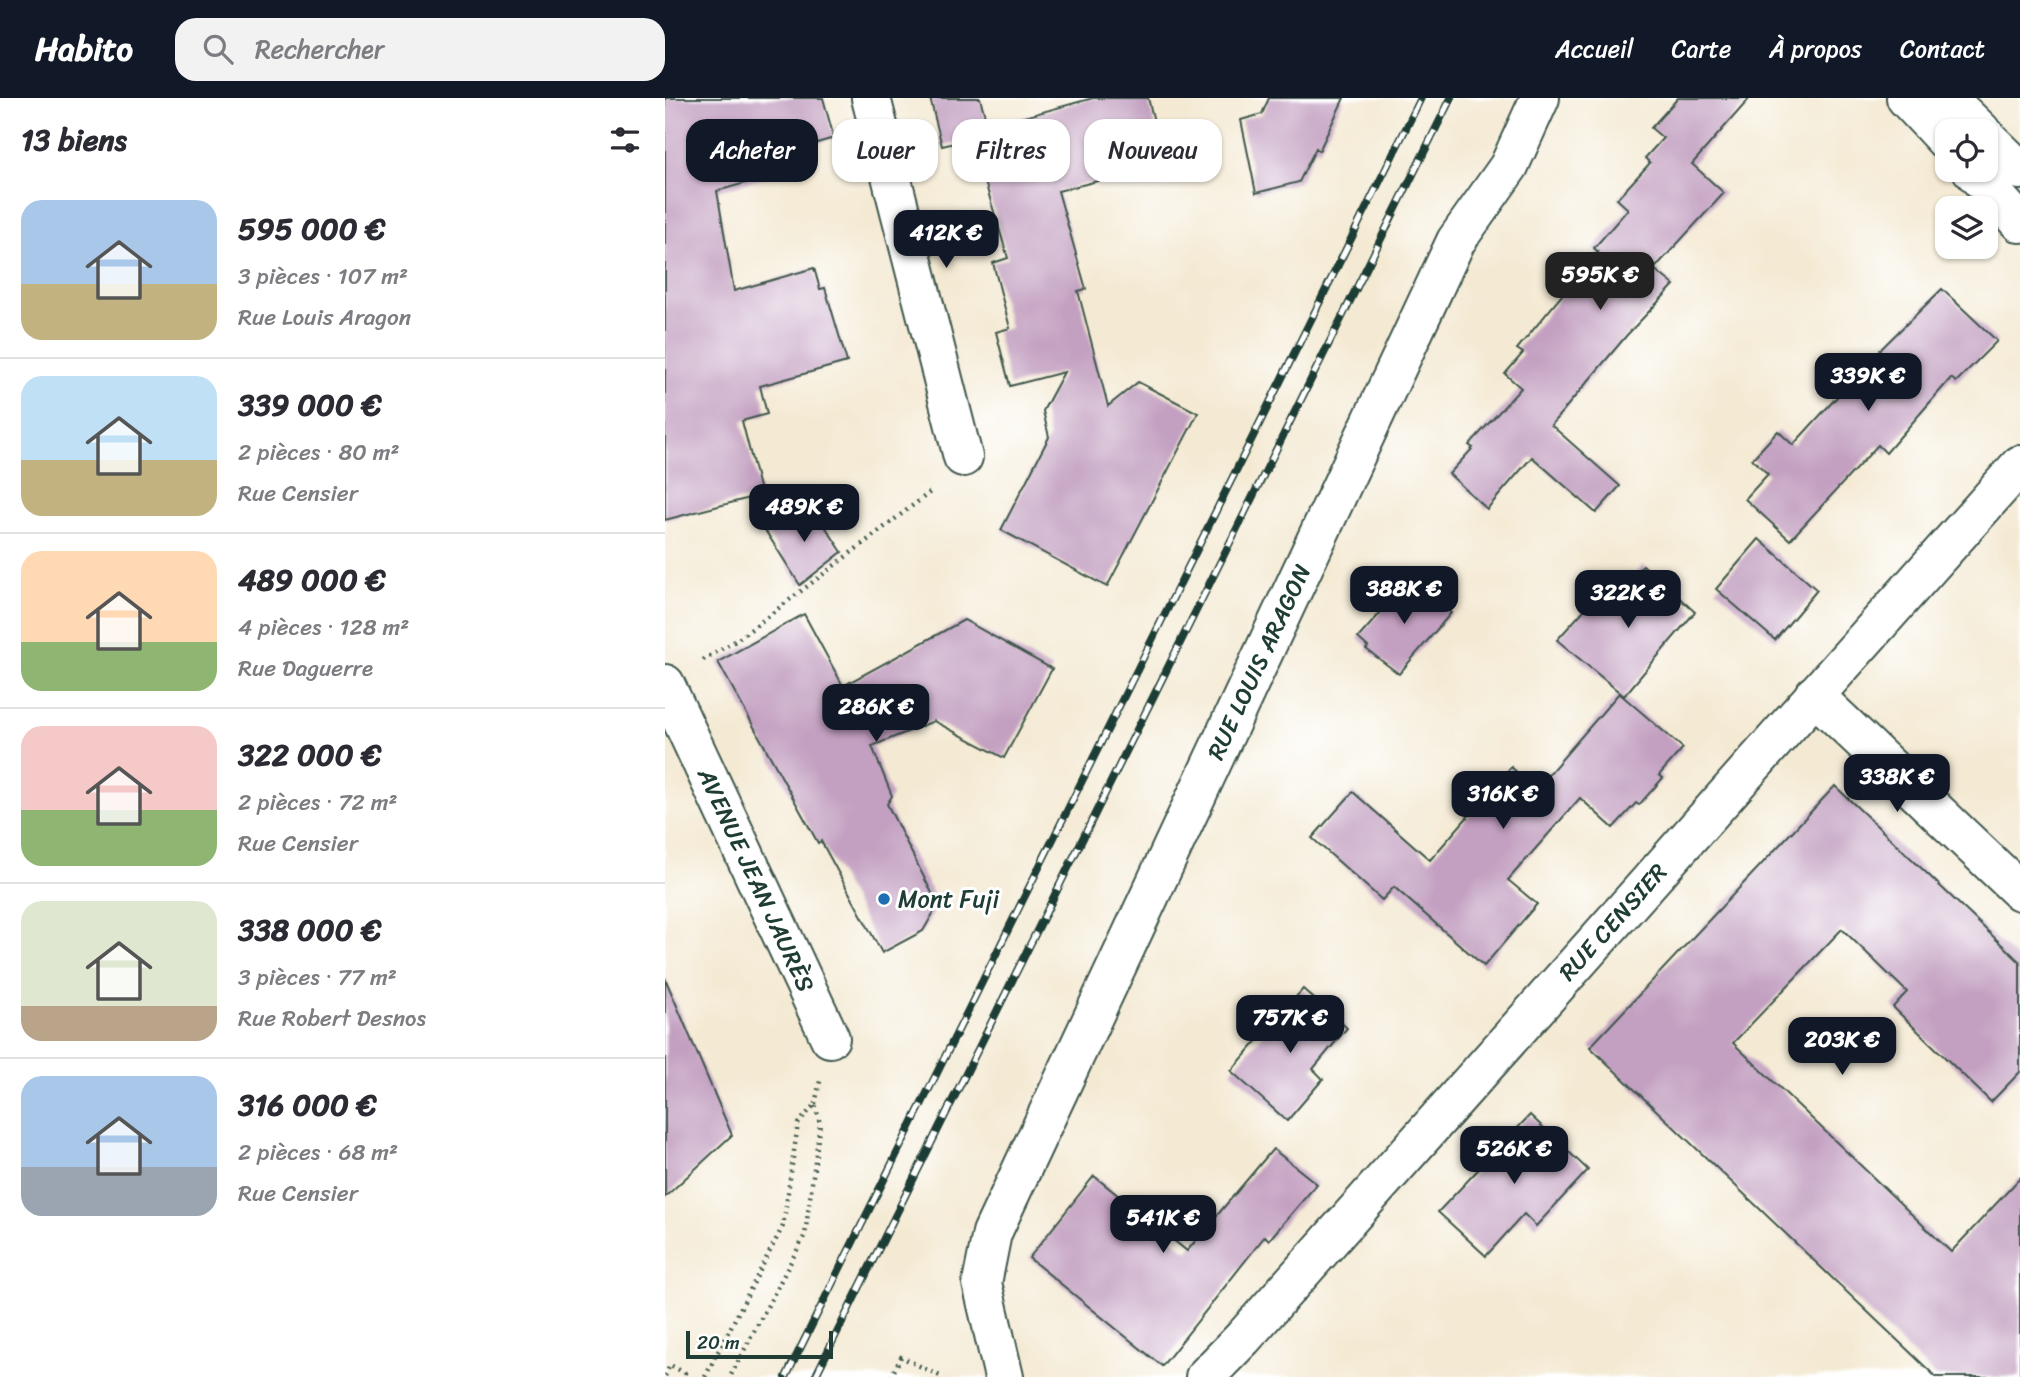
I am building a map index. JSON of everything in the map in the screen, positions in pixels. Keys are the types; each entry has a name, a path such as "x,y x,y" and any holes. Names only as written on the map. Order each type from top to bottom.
{"street":[{"path":"871,98 963,457"},
{"name":"RUE LOUIS ARAGON","path":"1004,1377 982,1283 992,1233 1456,241 1509,166 1540,98"},
{"path":"1906,98 1935,129"},
{"path":"1947,98 1969,119"},
{"path":"1998,149 2020,170"},
{"path":"1983,182 2020,223"},
{"name":"RUE CENSIER","path":"1205,1377 1252,1328 2020,465"},
{"name":"AVENUE JEAN JAURÈS","path":"665,684 830,1038"},
{"path":"1814,695 2020,891"}],"path":[{"path":"710,656 737,640 944,482 963,457"},
{"path":"705,1377 783,1226 798,1124 814,1104 820,1124 804,1235 730,1377"},
{"path":"891,1377 901,1357 942,1377"},
{"path":"665,1376 670,1365 685,1373 683,1377"}],"building":[{"path":"665,98 823,98 832,139 818,143 818,119 686,119 686,182 749,182 717,191 734,291 814,268 820,289 825,288 847,362 760,386 767,414 742,421 761,495 665,520"},
{"path":"930,98 980,98 986,119 952,119 952,144 942,146 938,119 935,119"},
{"path":"1093,98 1148,98 1153,119 1084,119 1084,182 1094,182 1058,191 1086,289 1078,291 1108,406 1138,382 1198,413 1107,587 1001,530 1049,437 1043,411 1064,372 1010,386 996,332 1010,328 993,263 1008,258 985,182 1070,182 1070,119 1017,119"},
{"path":"1269,98 1344,98 1319,151 1316,148 1299,182 1256,193 1241,120 1262,114"},
{"path":"1678,98 1750,98 1692,164 1724,193 1654,269 1674,285 1627,335 1551,425 1620,486 1596,513 1532,457 1487,509 1449,474 1473,448 1469,445 1521,388 1505,374 1523,353 1517,349 1598,252 1594,248 1628,209 1617,199 1650,163 1645,158 1663,138 1651,128"},
{"path":"1942,289 1997,341 1956,382 1951,378 1886,453 1878,445 1790,540 1745,499 1768,474 1752,459 1778,431 1793,445 1879,351"},
{"path":"802,508 807,515 815,511 842,552 800,585 765,530"},
{"path":"1759,539 1817,590 1775,640 1716,589"},
{"path":"1643,565 1695,612 1624,696 1557,640 1593,600 1603,610"},
{"path":"1412,577 1451,613 1399,674 1366,649 1368,647 1358,638"},
{"path":"804,614 843,686 964,620 1052,669 1004,758 934,721 872,746 892,796 887,804 938,905 923,931 882,953 718,662"},
{"path":"1619,693 1683,748 1659,775 1663,778 1639,805 1636,803 1613,828 1580,798 1508,880 1537,904 1484,966 1394,887 1382,900 1312,838 1353,792 1430,860 1511,767 1536,789"},
{"path":"1835,786 2020,962 2020,1072 1991,1102 1893,1007 1907,992 1842,929 1733,1043 1951,1252 2020,1178 2020,1377 1936,1377 1590,1047"},
{"path":"665,978 732,1135 665,1197"},
{"path":"1303,989 1347,1028 1313,1069 1323,1079 1287,1121 1231,1071"},
{"path":"1530,1115 1588,1170 1536,1226 1524,1214 1486,1256 1438,1212"},
{"path":"1273,1149 1317,1184 1269,1240 1265,1236 1162,1366 1029,1258 1094,1176 1187,1251"}],"railway":[{"path":"786,1377 1421,98"},
{"path":"815,1377 1451,98"}],"place":[{"name":"Mont Fuji","path":"884,899"}]}
